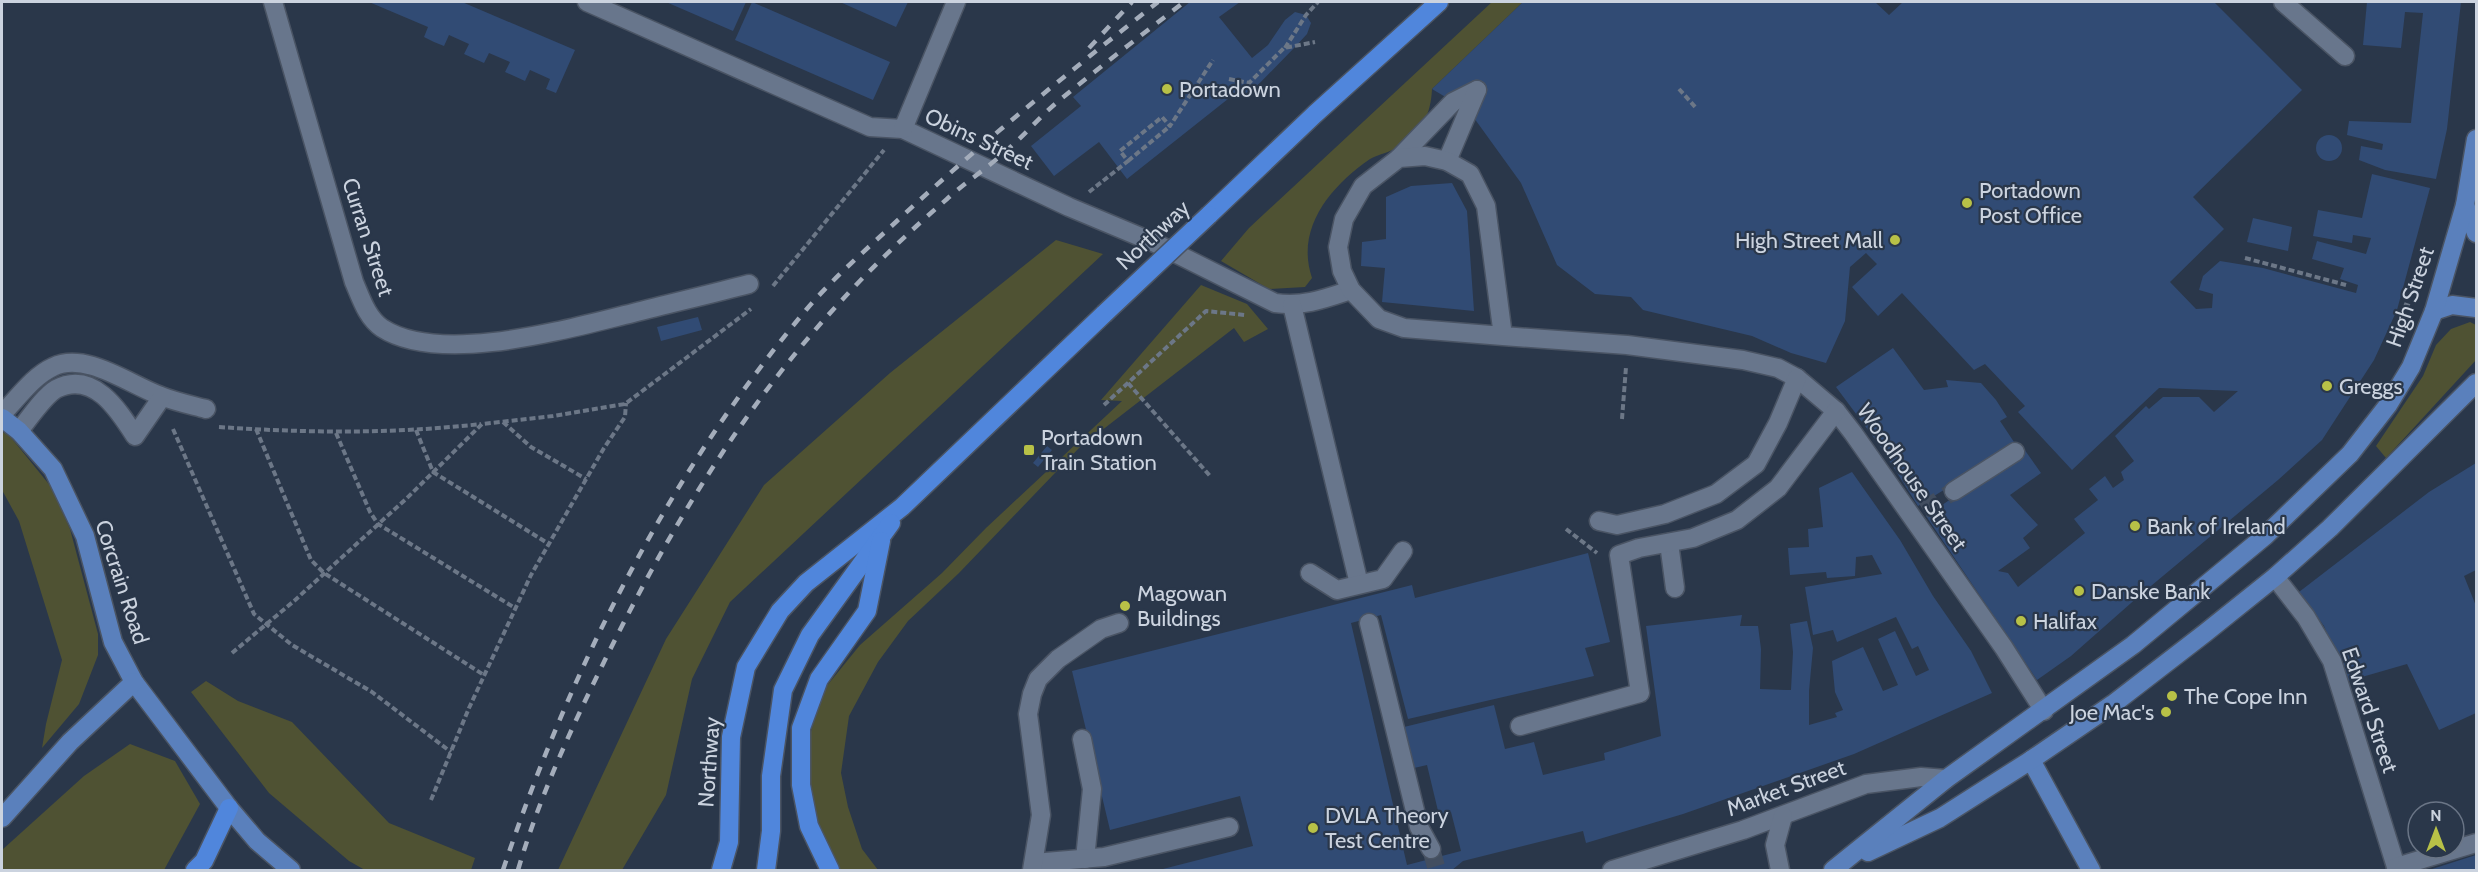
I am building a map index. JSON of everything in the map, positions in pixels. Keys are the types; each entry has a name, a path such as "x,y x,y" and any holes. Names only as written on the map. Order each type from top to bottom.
{"highway":[{"name":"Northway","path":"721,870 729,842 731,737 746,668 780,610 806,583 902,507 1315,114 1439,2"},
{"name":"Northway","path":"766,870 771,831 771,776 783,690 810,635 902,507"},
{"path":"830,870 809,826 801,785 801,728 819,680 867,611 882,536"},
{"path":"195,870 204,861 229,808"}],"main road":[{"name":"High Street","path":"2044,711 2133,645 2265,536 2350,454 2388,405 2411,367 2434,311 2465,205 2476,139"},
{"path":"2465,205 2476,233"},
{"path":"2434,311 2452,305 2476,308"},
{"path":"1838,867 1940,818 2113,704 2275,577 2330,528 2476,383"},
{"name":"Corcrain Road","path":"2,418 19,431 53,469 85,536 112,642 134,682 229,808 268,851 291,870"},
{"path":"2,818 70,742 134,682"},
{"path":"1838,867 1946,780 2044,711"},
{"path":"2031,760 2091,870"},
{"path":"268,851 274,870"}],"street":[{"name":"Curran Street","path":"273,2 354,282 366,310 381,328 405,338 427,342 458,344 491,342 550,333 749,284"},
{"name":"Obins Street","path":"587,2 870,127 903,129 1069,207 1155,243 1275,303 1310,304 1351,290"},
{"path":"903,129 956,2"},
{"path":"2283,2 2345,56"},
{"name":"Woodhouse Street","path":"1447,161 1477,90 1454,102 1399,158 1363,186 1344,219 1338,247 1342,271 1351,290 1379,319 1404,328 1627,345 1743,360 1778,368 1797,378 1836,411 1889,482 1917,514 2044,711"},
{"path":"1399,158 1425,156 1447,161 1470,174 1486,206 1503,336"},
{"path":"1292,305 1359,584"},
{"path":"2,414 42,374 54,366 69,362 90,364 162,397 206,409"},
{"path":"1599,521 1617,525 1665,514 1716,494 1755,464 1778,423 1797,378"},
{"path":"19,431 54,390 72,384 90,386 106,397 118,409 135,435 162,397"},
{"path":"1520,726 1640,693 1619,555 1640,548 1693,538 1737,520 1778,488 1836,411"},
{"path":"1954,491 2015,452"},
{"path":"1669,543 1674,588"},
{"path":"1310,573 1337,590 1383,579 1403,551"},
{"name":"Edward Street","path":"2275,577 2306,617 2332,661 2397,869"},
{"path":"1119,622 1101,629 1058,659 1038,679 1032,694 1028,714 1041,815 1033,867 1104,857 1229,827"},
{"path":"1369,624 1419,827 1431,849"},
{"path":"1082,739 1092,789 1085,859"},
{"name":"Market Street","path":"1612,870 1647,866 1866,784 1921,777 1946,780"},
{"path":"1780,870 1775,845 1783,816"},
{"path":"2397,869 2476,843"}],"path":[{"path":"1228,79 1249,83 1284,48 1306,15 1318,2"},
{"path":"1284,48 1316,42"},
{"path":"1069,207 1170,126 1213,60"},
{"path":"1678,89 1697,109"},
{"path":"1128,161 1120,151 1162,117 1170,126"},
{"path":"767,293 863,173 903,129"},
{"path":"2246,258 2346,285"},
{"path":"1104,405 1206,310 1245,315 1254,294"},
{"path":"212,427 336,433 416,430 553,416 626,403 760,302"},
{"path":"1622,419 1627,345"},
{"path":"1128,383 1211,477"},
{"path":"431,800 515,608 586,480 625,417 626,403"},
{"path":"502,422 531,447 586,480"},
{"path":"232,653 378,524 482,424"},
{"path":"135,435 182,427"},
{"path":"173,429 254,614 291,645 372,692 451,752"},
{"path":"256,429 311,560 324,573 484,675"},
{"path":"416,430 433,472 550,544"},
{"path":"336,433 370,512 378,524 515,608"},
{"path":"1566,529 1598,554 1619,555"}],"green space":[{"path":"1492,2 1523,2 1432,89 1430,106 1424,122 1408,141 1370,159 1330,195 1320,210 1308,242 1308,260 1312,278 1305,287 1269,289 1221,261 1249,228"},
{"path":"1056,240 1103,254 730,602 692,679 666,795 622,870 558,870 666,639 764,485 890,373"},
{"path":"1201,285 1247,304 1268,329 1244,342 1234,328 1079,448 959,573 908,621 878,662 849,716 841,773 848,807 862,849 878,870 838,870 821,839 806,779 806,751 821,693 860,645 942,573 986,528 1122,401 1101,400"},
{"path":"2470,322 2476,325 2476,360 2386,458 2376,446 2423,376 2436,345 2451,329"},
{"path":"2,432 9,435 52,488 70,529 98,634 98,655 79,704 42,748 62,660 19,521 2,490"},
{"path":"206,681 238,701 292,722 389,823 475,858 471,870 365,870 349,861 269,793 191,692"},
{"path":"130,744 175,761 200,804 164,870 2,870 2,850 84,776"}],"building":[{"path":"369,2 462,2 575,50 556,93 546,89 550,79 530,70 525,81 505,72 510,62 489,53 484,63 464,54 469,44 449,35 444,46 434,42 424,37 428,27"},
{"path":"666,2 746,2 733,31"},
{"path":"752,2 890,62 873,100 735,40"},
{"path":"840,2 908,2 896,27"},
{"name":"Portadown","path":"1190,2 1240,2 1219,17 1252,58 1268,45 1285,20 1295,12 1306,15 1311,23 1307,34 1255,88 1241,96 1233,95 1127,179 1099,142 1054,176 1031,146 1081,106 1073,97"},
{"path":"1523,2 1875,2 1889,15 1903,2 2214,2 2302,90 2193,197 2224,229 2170,282 2196,309 2212,308 2213,294 2199,290 2203,276 2220,261 2263,268 2356,293 2358,285 2340,279 2344,268 2312,259 2317,241 2366,254 2371,238 2353,235 2352,243 2313,236 2318,210 2362,218 2372,174 2430,188 2397,310 2374,360 2322,440 2071,656 2037,680 1926,516 2024,449 2041,473 2010,495 2038,525 2023,538 2030,548 1998,571 2008,573 2018,587 2085,533 2074,519 2098,500 2089,489 2105,476 2113,488 2124,480 2121,472 2134,461 2115,436 2146,406 2149,409 2163,397 2199,397 2214,412 2238,391 2159,388 2072,470 2018,412 2025,406 1985,364 1974,370 1902,293 1878,316 1852,287 1877,264 1866,253 1850,267 1845,321 1826,363 1791,353 1752,336 1643,310 1631,297 1595,294 1557,265 1521,183 1469,111 1432,89"},
{"path":"2367,2 2461,2 2447,129 2436,179 2385,170 2359,160 2361,146 2382,150 2383,144 2347,135 2349,121 2411,123 2423,13 2405,12 2401,48 2363,45"},
{"path":"2329,135 2338,139 2342,148 2338,157 2329,161 2320,157 2316,148 2320,139"},
{"path":"1452,183 1467,211 1474,311 1382,302 1385,268 1361,266 1362,242 1386,239 1386,197 1411,186"},
{"path":"2253,218 2292,227 2288,251 2247,242"},
{"path":"698,317 702,330 661,341 657,327"},
{"path":"1893,348 1924,390 1948,387 1946,380 1981,383 2007,417 2000,421 2016,445 1918,506 1880,446 1836,387"},
{"path":"1047,446 1052,450 1038,467 1033,463"},
{"path":"2476,463 2476,570 2464,576 2476,606 2476,713 2439,730 2407,664 2348,681 2324,626 2299,592 2429,492"},
{"path":"1852,472 1900,540 1933,596 1971,651 1992,693 1854,754 1683,814 1586,843 1583,831 1463,861 1452,870 1159,870 1253,846 1240,796 1110,830 1072,671 1412,585 1415,598 1588,553 1610,642 1585,648 1594,676 1408,719 1381,615 1351,623 1407,865 1461,851 1451,812 1439,815 1427,765 1414,768 1404,727 1494,705 1505,749 1534,742 1543,775 1605,760 1604,753 1661,736 1646,626 1742,615 1740,626 1758,626 1761,649 1760,689 1791,690 1793,652 1790,624 1807,621 1813,648 1809,725 1837,717 1835,713 1843,710 1835,692 1832,661 1863,647 1883,691 1898,685 1878,639 1895,631 1916,676 1929,670 1918,646 1912,649 1896,617 1837,642 1833,630 1813,635 1805,587 1882,574 1872,555 1856,557 1855,576 1827,578 1826,572 1790,575 1788,548 1809,547 1808,529 1823,527 1819,488"},
{"path":"2476,855 2476,870 2429,870 2466,860"}],"tunnel":[{"path":"1923,510 1954,491"},
{"path":"1431,849 1437,870"}],"railway":[{"path":"1089,48 1132,2"},
{"path":"503,870 559,721 592,647 628,576 710,438 756,373 817,298 929,191 1059,81 1158,2"},
{"path":"518,870 526,843 567,740 653,567 709,473 772,383 842,300 907,235 955,192 1001,156 1054,105 1184,2"}],"place":[{"name":"Portadown","path":"1167,89"},
{"name":"Portadown Post Office","path":"1967,203"},
{"name":"High Street Mall","path":"1895,240"},
{"name":"Greggs","path":"2327,386"},
{"name":"Portadown Train Station","path":"1029,450"},
{"name":"Bank of Ireland","path":"2135,526"},
{"name":"Danske Bank","path":"2079,591"},
{"name":"Magowan Buildings","path":"1125,606"},
{"name":"Halifax","path":"2021,621"},
{"name":"The Cope Inn","path":"2172,696"},
{"name":"Joe Mac's","path":"2166,712"},
{"name":"DVLA Theory Test Centre","path":"1313,828"}]}
